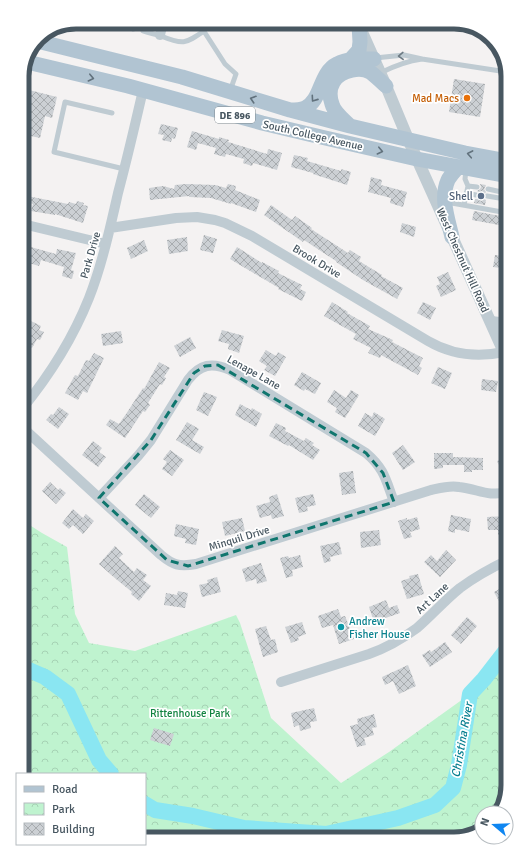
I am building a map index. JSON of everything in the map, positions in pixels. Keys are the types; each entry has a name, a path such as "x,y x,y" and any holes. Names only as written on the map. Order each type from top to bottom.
{"main road":[{"path":"350,60 359,50 360,42 358,29"},
{"path":"48,39 56,46"},
{"name":"South College Avenue","path":"43,43 182,77 290,110 350,126 465,153 501,160"},
{"path":"290,110 307,107 314,101 326,73 337,64 350,60 374,58"},
{"name":"South College Avenue","path":"31,63 143,90 262,123 417,159 501,175"},
{"name":"DE 896","path":"30,68 53,69"},
{"path":"350,126 332,106 330,89 333,82 345,71 358,69 369,71 383,79"},
{"path":"452,237 445,202 445,190 449,179 462,168"}],"street":[{"path":"160,35 161,29"},
{"name":"West Chestnut Hill Road","path":"360,29 501,345"},
{"name":"Park Drive","path":"29,400 64,349 89,299 106,244 143,90"},
{"name":"Brook Drive","path":"110,228 186,217 207,218 225,223 252,236 428,341 444,349 469,355 501,356"},
{"path":"29,225 106,244"},
{"path":"491,321 501,322"},
{"name":"Lenape Lane","path":"99,498 151,440 188,380 194,373 199,369 211,365 218,365 230,370 366,453 379,466 394,502"},
{"name":"Minquil Drive","path":"29,433 167,560 172,564 179,566 196,564 431,490 450,486 468,488 492,494 501,494"},
{"name":"Art Lane","path":"281,682 382,649 418,627 459,589 471,580 501,564"}],"lane":[{"path":"143,31 160,35 169,40 182,42 192,39 204,31 226,64 236,74 230,91"},
{"path":"374,58 404,55 422,60 500,71"},
{"path":"383,79 393,66 412,60 422,60"},
{"path":"112,113 65,102 54,152 124,169"},
{"path":"462,168 468,186 464,205"},
{"path":"468,186 477,187"},
{"path":"488,189 501,192"},
{"path":"466,193 476,195"},
{"path":"487,196 501,198"},
{"path":"445,202 501,212"}],"highlighted area":[{"path":"218,365 366,453 383,473 394,502 188,566 167,560 99,498 151,440 194,373 205,366"}],"green space":[{"name":"Rittenhouse Park","path":"29,525 67,547 75,614 89,643 135,651 236,615 240,623 271,718 341,783 389,752 470,694 501,657 501,791 496,805 474,805 474,827 460,832 146,832 146,773 29,773"}],"building":[{"name":"Mad Macs","path":"454,79 485,84 480,117 449,112"},
{"path":"29,90 57,97 52,118 45,116 40,138 29,136"},
{"path":"161,124 178,128 175,139 172,138 171,142 162,140 164,135 158,134"},
{"path":"192,131 219,139 219,137 229,140 228,142 267,154 268,149 282,153 277,170 253,163 252,166 243,163 244,159 226,154 225,157 214,154 216,148 198,143 196,150 187,147"},
{"path":"294,155 308,158 307,161 341,171 341,169 351,172 347,185 291,167"},
{"path":"371,177 382,180 381,185 407,192 403,207 390,203 391,198 368,192"},
{"path":"228,184 236,186 235,190 260,200 256,212 211,198 189,196 150,200 149,188 163,186 174,189 175,185 215,185 226,188"},
{"path":"480,184 486,185 484,189 486,192 483,196 486,200 485,205 474,203 475,199 478,199 480,196 480,193 477,191 481,187"},
{"path":"29,196 68,204 69,202 76,204 77,201 88,206 83,223 55,214 31,211 33,204 29,203"},
{"path":"271,205 292,220 295,216 312,228 311,229 348,253 350,250 361,257 359,261 382,275 381,276 403,288 397,299 363,280 264,215"},
{"path":"474,211 500,216 499,225 472,220"},
{"path":"402,223 416,227 414,237 400,232"},
{"path":"204,235 217,239 213,253 200,250"},
{"path":"187,237 188,251 169,254 167,240"},
{"path":"144,240 148,251 131,259 127,248"},
{"path":"29,247 56,254 57,249 76,253 71,270 74,271 72,279 62,276 64,267 41,260 39,266 29,263"},
{"path":"237,247 262,263 279,271 278,273 302,285 300,289 306,292 302,301 278,289 279,288 230,259"},
{"path":"495,255 501,256 501,268 493,267"},
{"path":"448,272 456,290 441,297 436,286 440,284 437,277"},
{"path":"332,302 348,312 347,313 370,326 368,329 393,340 392,342 423,358 419,366 422,368 418,375 381,355 380,358 368,353 371,348 353,339 356,334 324,316"},
{"path":"423,302 436,308 430,320 417,313"},
{"path":"29,320 41,326 39,330 44,332 40,340 37,339 32,348 29,346"},
{"path":"222,330 244,336 239,353 228,349 229,344 218,341"},
{"path":"121,331 123,343 103,346 101,334"},
{"path":"190,337 196,348 180,357 174,346"},
{"path":"266,350 276,356 278,352 286,357 275,376 264,370 267,366 259,361"},
{"path":"94,353 104,358 87,393 83,391 78,400 65,393 75,375 78,376 86,360 89,361"},
{"path":"159,362 170,368 164,377 166,378 162,385 160,384 148,403 150,405 145,412 143,411 125,438 106,425 110,419 119,424 143,388 144,389"},
{"path":"438,367 452,373 445,389 431,383"},
{"path":"302,372 321,383 315,394 305,389 304,391 294,385"},
{"path":"482,379 498,381 496,392 481,390"},
{"path":"334,390 346,398 351,390 359,395 345,418 335,412 337,408 327,402"},
{"path":"204,392 217,397 208,416 196,410"},
{"path":"240,404 251,410 252,408 262,414 256,427 235,415"},
{"path":"59,407 69,414 58,429 46,420 51,414 53,415"},
{"path":"374,412 385,419 375,436 358,426 365,413 372,417"},
{"path":"187,422 199,429 192,440 204,447 200,454 176,440"},
{"path":"276,423 286,428 285,431 304,441 306,438 314,443 312,445 320,450 313,460 289,445 288,446 269,436"},
{"path":"93,441 102,448 99,452 106,457 98,467 82,455"},
{"path":"403,445 415,462 403,470 392,453"},
{"path":"170,450 184,460 172,476 162,469 167,462 163,459"},
{"path":"434,453 453,453 453,457 483,458 483,470 464,472 464,465 443,465 443,468 434,469"},
{"path":"501,459 501,469 497,461"},
{"path":"353,471 356,493 342,495 339,473"},
{"path":"50,482 58,490 60,488 66,493 56,504 42,491"},
{"path":"144,494 160,507 151,518 135,505"},
{"path":"277,494 284,516 272,519 271,515 260,518 256,506 270,502 269,497"},
{"path":"313,494 316,505 307,507 308,511 299,513 295,498"},
{"path":"73,509 83,518 86,514 94,521 83,534 73,525 69,529 62,523"},
{"path":"451,515 471,519 469,532 455,529 455,533 448,531"},
{"path":"501,516 501,535 498,535 498,530 488,530 487,517"},
{"path":"417,517 420,529 410,532 412,537 404,539 398,521"},
{"path":"242,518 245,531 225,536 222,522"},
{"path":"176,524 199,529 196,545 185,543 186,539 174,536"},
{"path":"379,530 381,545 361,548 360,532"},
{"path":"339,542 342,554 330,557 331,561 324,563 320,546"},
{"path":"115,546 123,554 119,558 134,572 137,568 147,575 143,580 151,586 139,601 131,594 132,592 99,564"},
{"path":"446,550 456,560 440,577 424,562 431,555 437,561"},
{"path":"300,555 303,567 292,570 293,576 286,578 280,558 288,556 289,558"},
{"path":"261,563 267,581 257,584 256,579 246,582 242,569"},
{"path":"418,574 424,594 407,599 401,581 410,578 409,576"},
{"path":"217,577 221,592 202,597 199,585 208,583 207,580"},
{"path":"501,588 501,605 494,592"},
{"path":"178,591 188,593 185,608 164,605 166,593 177,595"},
{"path":"386,600 389,608 397,605 400,613 374,622 369,607"},
{"name":"Andrew Fisher House","path":"338,609 341,617 345,616 354,639 339,644 333,625 322,628 318,616"},
{"path":"467,617 477,626 461,644 451,635"},
{"path":"302,622 306,634 298,637 299,640 291,643 285,627"},
{"path":"266,626 271,640 275,639 278,652 263,657 255,629"},
{"path":"445,642 452,652 430,667 422,655 430,650 431,652"},
{"path":"408,665 416,686 399,694 393,681 385,685 382,677"},
{"path":"314,708 317,721 310,722 311,728 300,731 299,725 294,727 291,713"},
{"path":"374,714 377,727 372,728 374,735 364,738 366,745 357,747 350,726 358,724 357,719"},
{"path":"154,728 174,734 170,746 150,740"}],"waterway":[{"name":"Christina River","path":"335,832 398,818 435,805 453,788 459,765 470,694 501,657"},
{"name":"Christina River","path":"29,670 45,677 68,694 99,760 110,773"},
{"name":"Christina River","path":"146,805 155,810 193,816 244,828 299,832"}],"place":[{"name":"Mad Macs","path":"467,98"},
{"name":"Shell","path":"481,196"},
{"name":"Andrew Fisher House","path":"341,627"}]}
